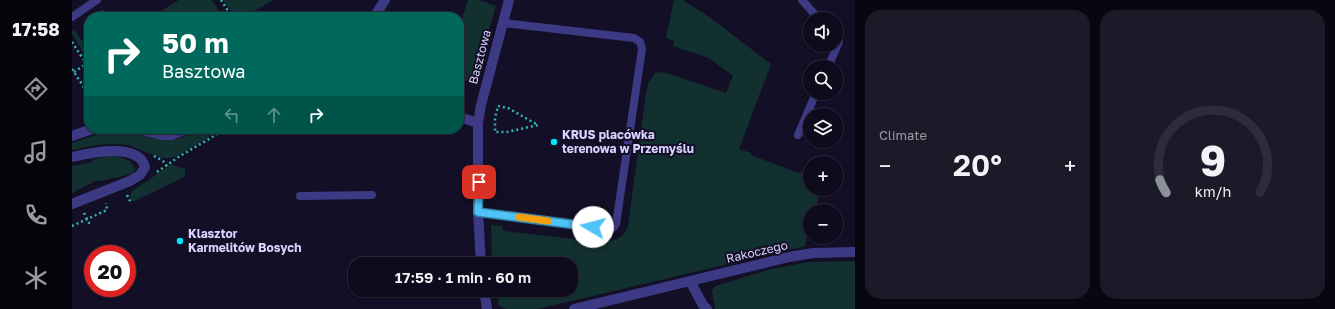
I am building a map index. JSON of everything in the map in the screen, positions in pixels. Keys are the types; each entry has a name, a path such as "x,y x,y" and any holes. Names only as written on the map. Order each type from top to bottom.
{"street":[{"path":"377,12 385,0"},
{"name":"Basztowa","path":"481,257 478,212 478,123 481,104 509,0"},
{"path":"464,119 478,123"},
{"path":"72,136 84,132"},
{"path":"158,134 171,134"},
{"path":"72,157 101,151 115,151 137,156 145,167 140,175 116,187 72,204"},
{"name":"Rakoczego","path":"574,309 805,255 855,252"},
{"path":"690,281 703,305 707,309"},
{"path":"485,297 487,309"}],"lane":[{"path":"72,17 97,0"},
{"path":"802,0 813,12"},
{"path":"478,212 608,229 613,228 616,224 642,49 640,42 634,38 503,22"},
{"path":"798,135 813,100"},
{"path":"300,196 372,195"}],"path":[{"path":"221,0 229,12"},
{"path":"72,42 84,61"},
{"path":"84,65 73,70 84,86"},
{"path":"498,106 508,108 538,125 507,132 495,132 495,118 498,106"},
{"path":"159,171 180,156 217,134"},
{"path":"127,194 131,203"},
{"path":"72,226 86,218 107,210 105,201"},
{"path":"86,218 90,225"}],"green space":[{"path":"179,0 212,0 220,12 159,12"},
{"path":"223,0 274,0 252,12 231,12"},
{"path":"468,0 479,0 496,6 473,83 464,80 464,12"},
{"path":"674,0 683,0 712,19 771,64 739,149 799,173 803,173 803,196 819,196 817,204 803,204 803,244 806,244 805,246 537,309 506,309 499,306 497,297 578,297 578,257 492,257 491,225 502,226 504,231 601,242 610,241 621,237 628,226 646,93 648,84 656,72 667,73 726,93 733,76 709,58 673,46 674,41 666,38"},
{"path":"74,29 84,44 84,54 72,34"},
{"path":"99,134 134,134 163,140 191,134 213,134 171,158 161,157 120,144 99,145 72,150 72,143"},
{"path":"107,156 119,157 127,160 133,165 135,169 134,172 128,175 95,181 72,193 72,166 93,162 93,160"},
{"path":"172,164 185,168 185,177 132,202 130,196 132,191"},
{"path":"855,261 855,309 715,309 712,291 715,286 771,269 809,262"}],"slow traffic":[{"path":"519,217 548,221"}],"place":[{"name":"KRUS placówka terenowa w Przemyślu","path":"554,142"},
{"name":"Klasztor Karmelitów Bosych","path":"180,241"}],"route":[{"path":"479,182 478,212 593,227"}]}
